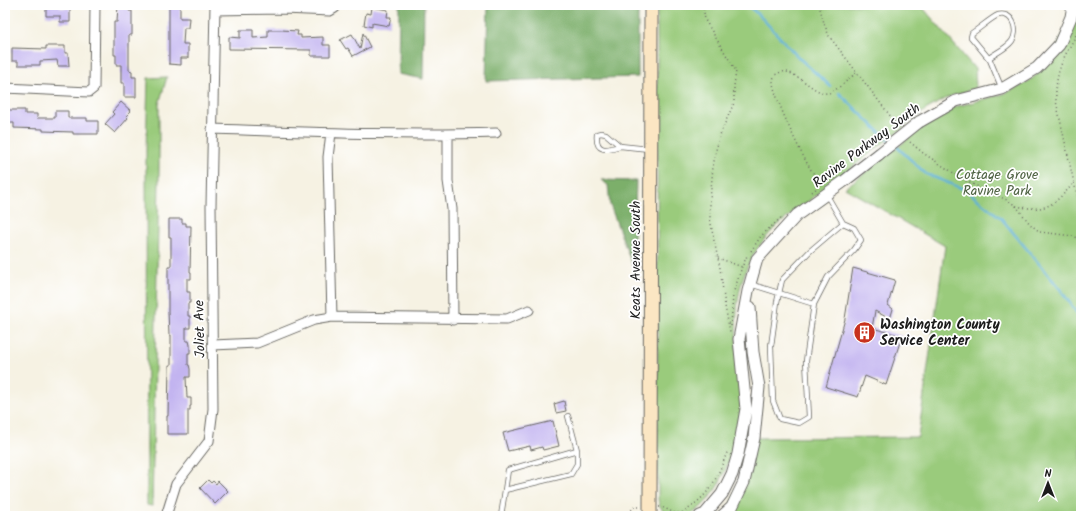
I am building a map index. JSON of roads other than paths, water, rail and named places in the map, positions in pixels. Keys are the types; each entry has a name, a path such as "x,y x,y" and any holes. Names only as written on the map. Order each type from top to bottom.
{"main road":[{"name":"Keats Avenue South","path":"650,516 651,5"}],"street":[{"path":"5,88 89,92 94,88 94,5"},
{"path":"215,8 330,11 335,5"},
{"name":"Ravine Parkway South","path":"700,516 705,514 722,494 732,474 738,454 746,409 740,340 749,288 757,259 797,215 843,182 919,122 956,101 1002,88 1037,68 1059,45 1071,17 1073,5"},
{"name":"Joliet Ave","path":"166,515 176,484 209,441 213,409 211,206 215,8"},
{"path":"212,129 331,133 448,135 496,134"},
{"path":"331,133 328,157 332,317"},
{"path":"448,135 448,181 452,209 453,320"},
{"name":"Ravine Parkway South","path":"722,516 732,507 744,482 754,438 759,387 752,352 749,288"},
{"path":"213,345 257,343 314,320 332,317 453,320 507,319 529,310"}],"lane":[{"path":"988,58 1011,42 1014,35 1014,26 1011,18 1006,15 998,15 972,33 971,37 988,58 1002,88"},
{"path":"620,146 606,134 602,132 597,134 598,145 602,148 608,149 620,146 651,149"},
{"path":"826,194 843,223 854,228 860,240 854,250 828,277 814,304 806,361 809,417 799,423 780,419 773,401 772,346 782,280 810,251 843,223"},
{"path":"749,288 779,294 814,304"},
{"path":"505,490 571,474 577,464 577,450 568,416"},
{"path":"501,516 508,470 577,450"},
{"path":"166,515 176,516"}],"waterway":[{"path":"747,5 759,15 799,58 830,86"},
{"path":"839,93 889,141"},
{"path":"895,145 926,174 966,190 1001,218 1060,289 1081,319"}],"place":[{"name":"Washington County Service Center","path":"864,332"}],"park label":[{"name":"Cottage Grove Ravine Park","path":"997,182"}]}
